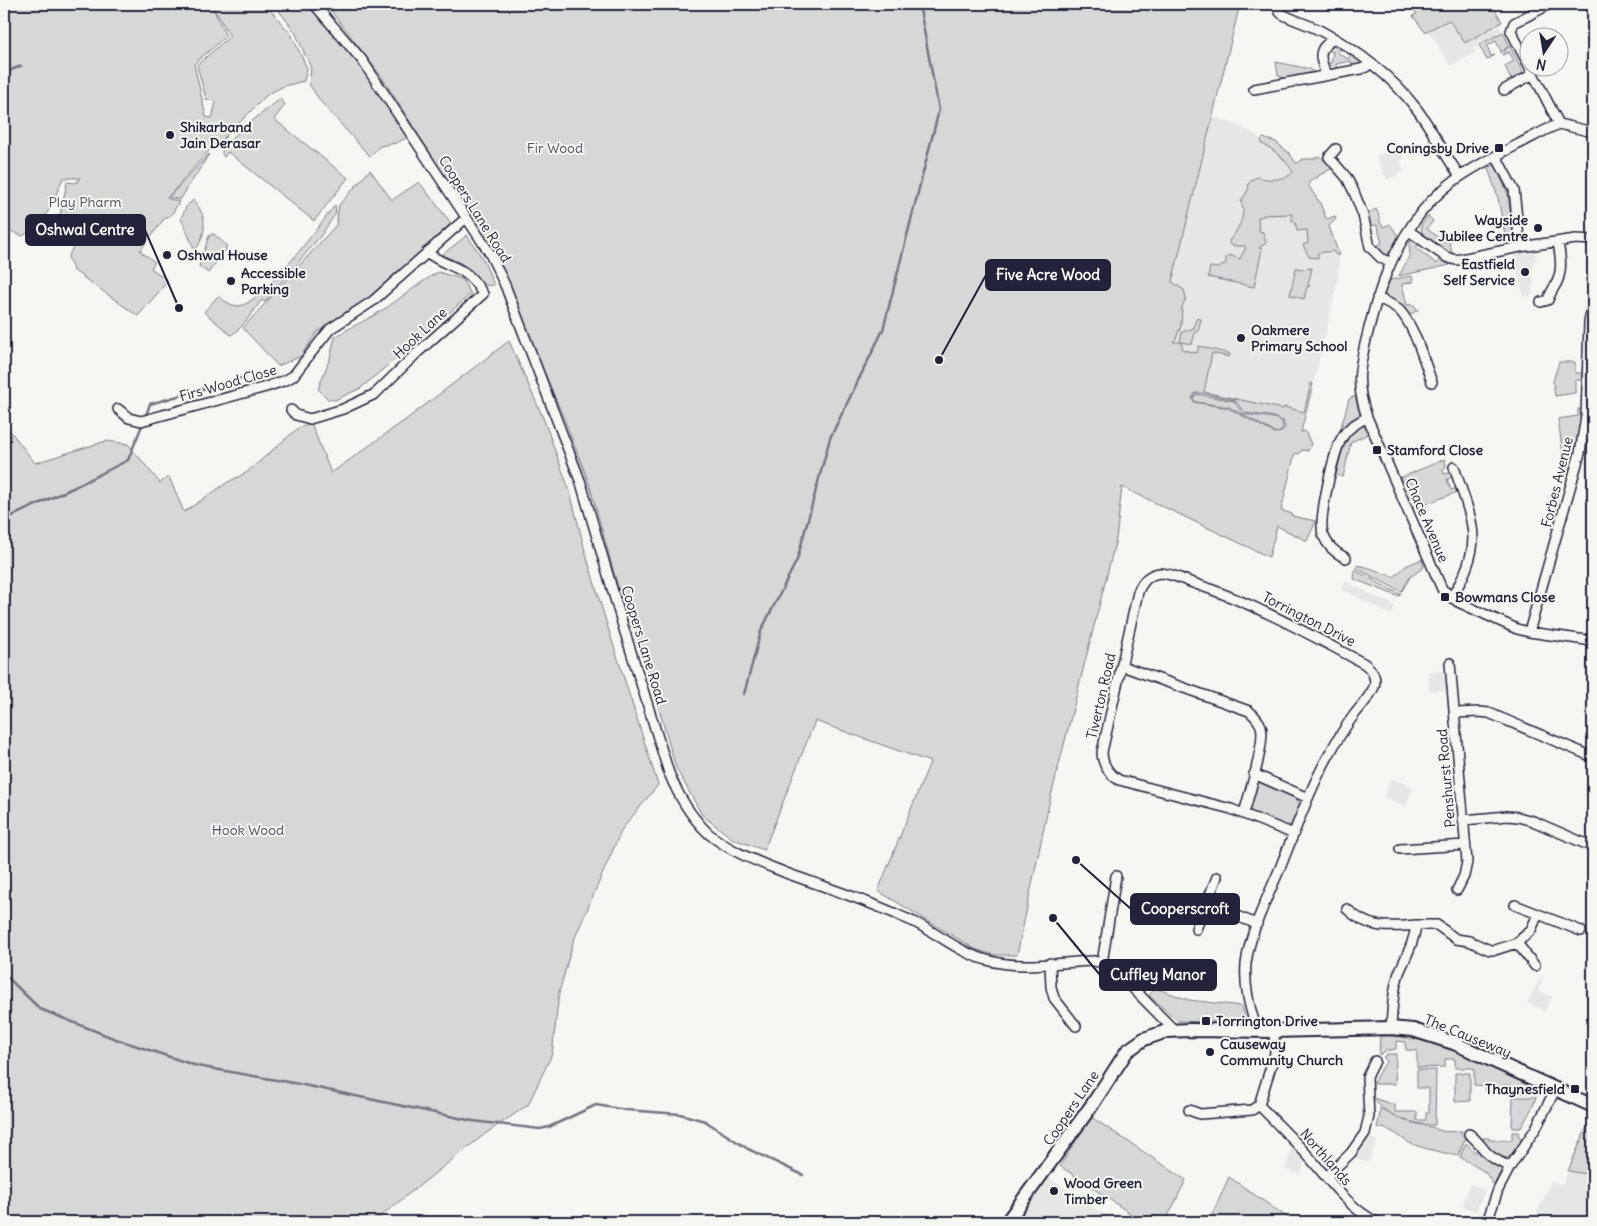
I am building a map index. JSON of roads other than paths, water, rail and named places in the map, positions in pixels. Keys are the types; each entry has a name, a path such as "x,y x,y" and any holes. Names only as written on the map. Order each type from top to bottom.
{"main road":[{"name":"The Causeway","path":"1174,1030 1274,1031 1391,1028 1413,1030 1454,1043 1593,1106"},
{"name":"Coopers Lane","path":"1007,1222 1092,1105 1127,1051 1144,1039 1158,1033 1174,1030"}],"street":[{"name":"Coopers Lane Road","path":"314,4 362,60 489,252 505,285 581,483 669,773 676,791 689,811 709,834 743,855 878,906 918,924 971,954 988,960 1010,964 1094,961 1102,963"},
{"path":"1278,4 1279,11 1282,14 1333,38 1370,63 1392,81 1415,107 1460,176"},
{"path":"1520,49 1512,34 1511,27 1514,23 1550,4"},
{"path":"1326,75 1321,55 1324,46 1333,38"},
{"path":"1254,88 1361,69 1370,63"},
{"path":"1504,90 1526,78"},
{"path":"1535,78 1559,124 1593,132"},
{"name":"Chace Avenue","path":"1559,124 1460,176 1435,199 1409,231 1391,263 1377,298 1360,367 1359,380 1361,398 1367,417 1442,589 1451,598 1499,622 1529,632 1593,641"},
{"path":"1336,149 1329,157 1347,178 1354,192 1363,215 1370,247 1381,258 1391,263"},
{"path":"1496,156 1514,190 1520,247"},
{"name":"Firs Wood Close","path":"118,410 129,418 141,421 286,380 293,376 330,329 373,300 466,218"},
{"path":"1409,231 1451,259 1462,259 1520,247 1585,239 1593,240"},
{"path":"1541,302 1548,300 1560,272 1561,263 1558,242"},
{"name":"Hook Lane","path":"291,410 296,415 310,419 343,409 376,394 417,353 483,294 463,271 435,259 427,252"},
{"path":"1377,298 1399,310 1409,322 1432,382"},
{"name":"Forbes Avenue","path":"1529,632 1580,453 1586,416 1589,323 1593,304"},
{"path":"1346,558 1336,553 1327,544 1322,532 1323,511 1334,460 1341,439 1348,430 1367,417"},
{"path":"1451,598 1464,577 1474,541 1470,514 1454,467"},
{"name":"Tiverton Road","path":"1171,576 1165,574 1153,575 1145,580 1140,588 1102,752 1104,764 1112,776 1119,780 1244,813 1294,834"},
{"name":"Torrington Drive","path":"1171,576 1240,600 1278,617 1366,664 1373,673 1374,686 1371,693 1352,717 1308,798 1249,948 1245,976 1248,1002 1257,1031"},
{"name":"Penshurst Road","path":"1450,663 1466,845 1466,868 1458,890"},
{"path":"1122,666 1249,711 1256,717 1261,726 1262,741 1244,813"},
{"path":"1455,713 1488,713 1593,757"},
{"path":"1254,774 1308,798"},
{"path":"1464,820 1507,816 1518,817 1533,821 1593,847"},
{"path":"1400,849 1466,845"},
{"path":"1116,876 1102,963 1116,972 1174,1030"},
{"path":"1196,929 1217,877"},
{"path":"1206,904 1257,924"},
{"path":"1515,905 1581,931"},
{"path":"1347,909 1360,920 1379,926 1437,925 1456,939 1469,941 1490,950 1517,943 1531,930 1538,914"},
{"path":"1391,1028 1393,998 1399,974 1413,942 1416,925"},
{"path":"1517,943 1535,966"},
{"path":"1050,963 1050,987 1054,998 1076,1026"},
{"path":"1189,1110 1200,1114 1252,1110 1259,1105 1275,1053 1274,1031"},
{"path":"1326,1177 1351,1153 1364,1133 1369,1116 1367,1077 1374,1061"},
{"path":"1487,1222 1498,1190 1510,1167 1536,1128 1555,1090"},
{"name":"Northlands","path":"1259,1105 1296,1143 1338,1192 1356,1209 1376,1222"},
{"path":"1469,1134 1492,1157 1510,1167"}],"waterway":[{"path":"744,694 761,631 797,560 830,438 883,330 939,110 919,4"},
{"path":"4,73 21,66"},
{"path":"145,418 150,404 245,377"},
{"path":"4,518 75,487 128,460 143,423"},
{"path":"4,974 40,1009 113,1038 197,1066 299,1084 473,1121 540,1129 549,1127 596,1105 626,1110 680,1114 705,1121 748,1149 803,1175"}],"place":[{"name":"Shikarband Jain Derasar","path":"170,135"},
{"name":"Coningsby Drive","path":"1499,148"},
{"name":"Wayside Jubilee Centre","path":"1538,228"},
{"name":"Oshwal House","path":"167,255"},
{"name":"Eastfield Self Service","path":"1525,272"},
{"name":"Accessible Parking","path":"231,281"},
{"name":"Oshwal Centre","path":"179,308"},
{"name":"Oakmere Primary School","path":"1241,338"},
{"name":"Five Acre Wood","path":"939,360"},
{"name":"Stamford Close","path":"1377,450"},
{"name":"Bowmans Close","path":"1445,597"},
{"name":"Cooperscroft","path":"1076,860"},
{"name":"Cuffley Manor","path":"1053,918"},
{"name":"Torrington Drive","path":"1206,1021"},
{"name":"Causeway Community Church","path":"1210,1052"},
{"name":"Thaynesfield","path":"1575,1089"},
{"name":"Wood Green Timber","path":"1054,1191"}],"park label":[{"name":"Fir Wood","path":"555,148"},
{"name":"Play Pharm","path":"85,202"},
{"name":"Hook Wood","path":"248,830"}]}
